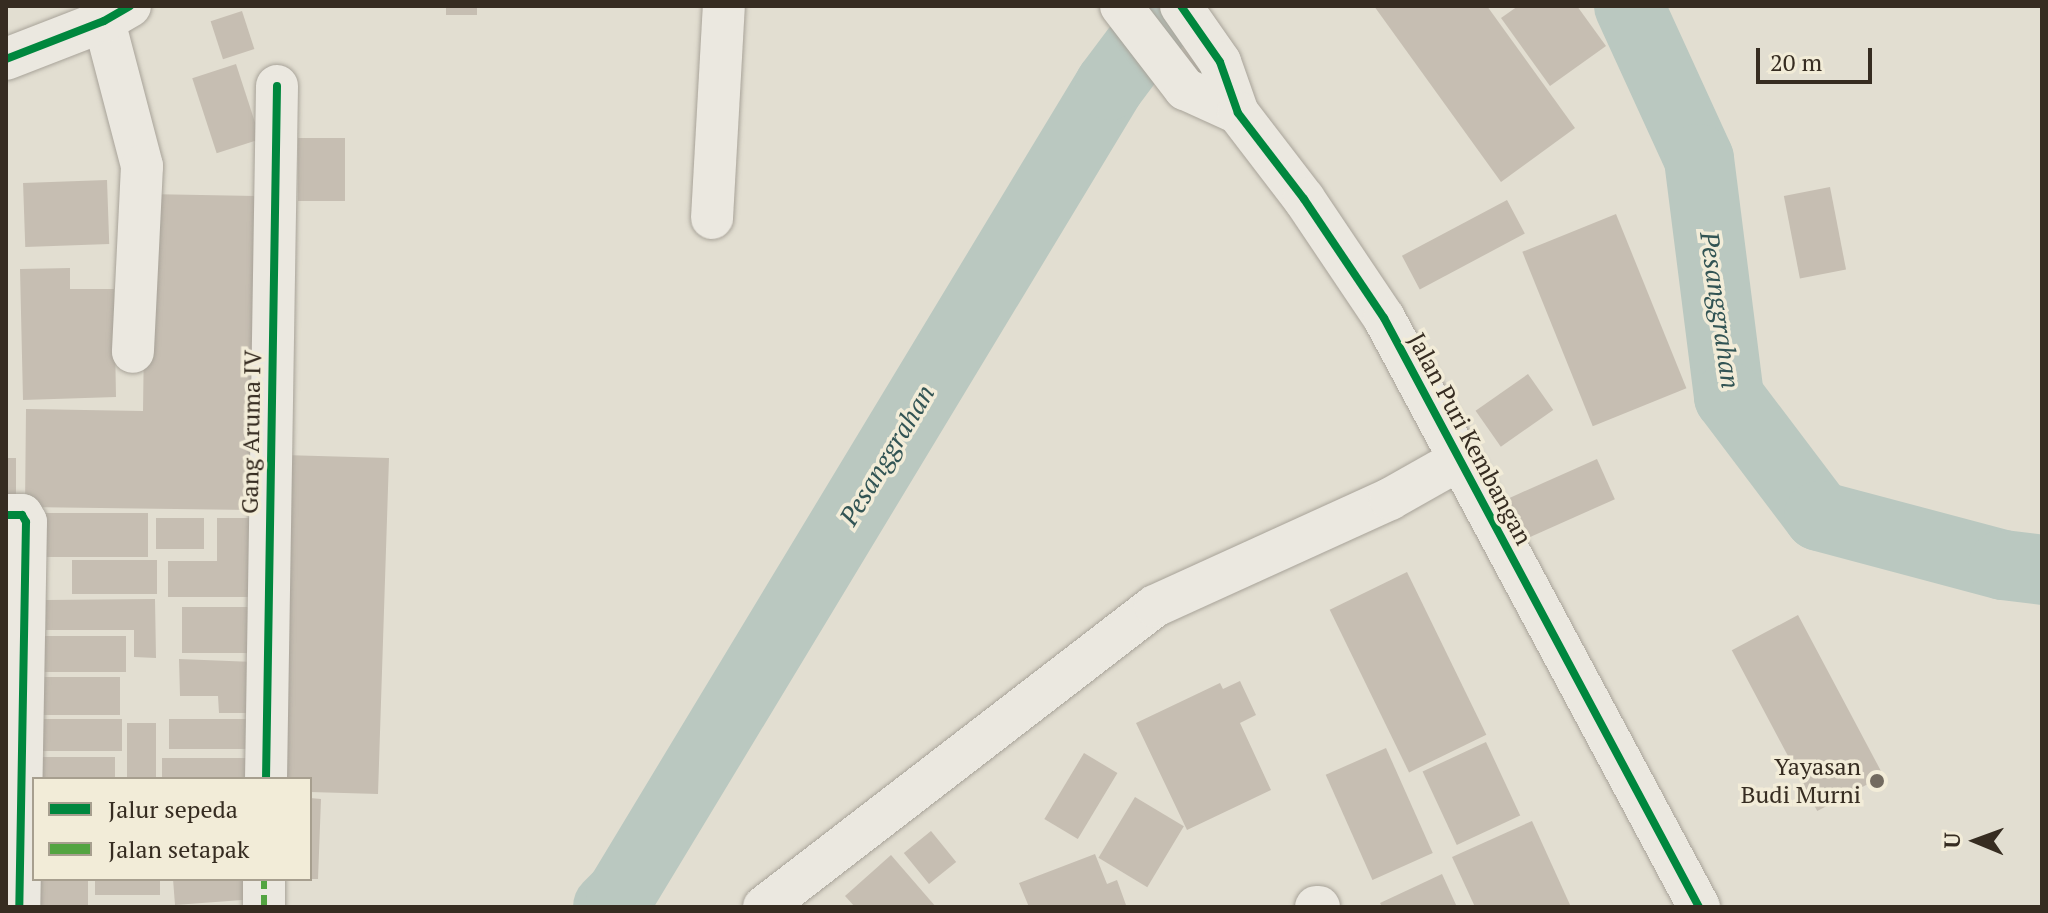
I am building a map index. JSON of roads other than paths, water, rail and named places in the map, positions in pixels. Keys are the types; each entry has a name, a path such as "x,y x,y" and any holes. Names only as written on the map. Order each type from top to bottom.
{"street":[{"path":"712,218 724,6"},
{"name":"Jalan Puri Kembangan","path":"1121,6 1185,89 1238,113"},
{"name":"Jalan Puri Kembangan","path":"1181,6 1220,62 1238,113 1304,199 1384,318 1699,907"},
{"path":"6,59 117,14 142,166 133,352"},
{"name":"Gang Aruma IV","path":"266,777 277,86"},
{"path":"764,907 1155,606 1390,499 1459,460"},
{"path":"6,515 22,515 26,522 19,907"},
{"path":"264,881 264,907"}],"waterway":[{"name":"Pesanggrahan","path":"608,907 621,894 1110,85 1169,6"},
{"name":"Pesanggrahan","path":"1629,6 1699,159 1729,397 1819,516 2003,565 2042,570"}],"place":[{"name":"Yayasan Budi Murni","path":"1877,781"}]}
